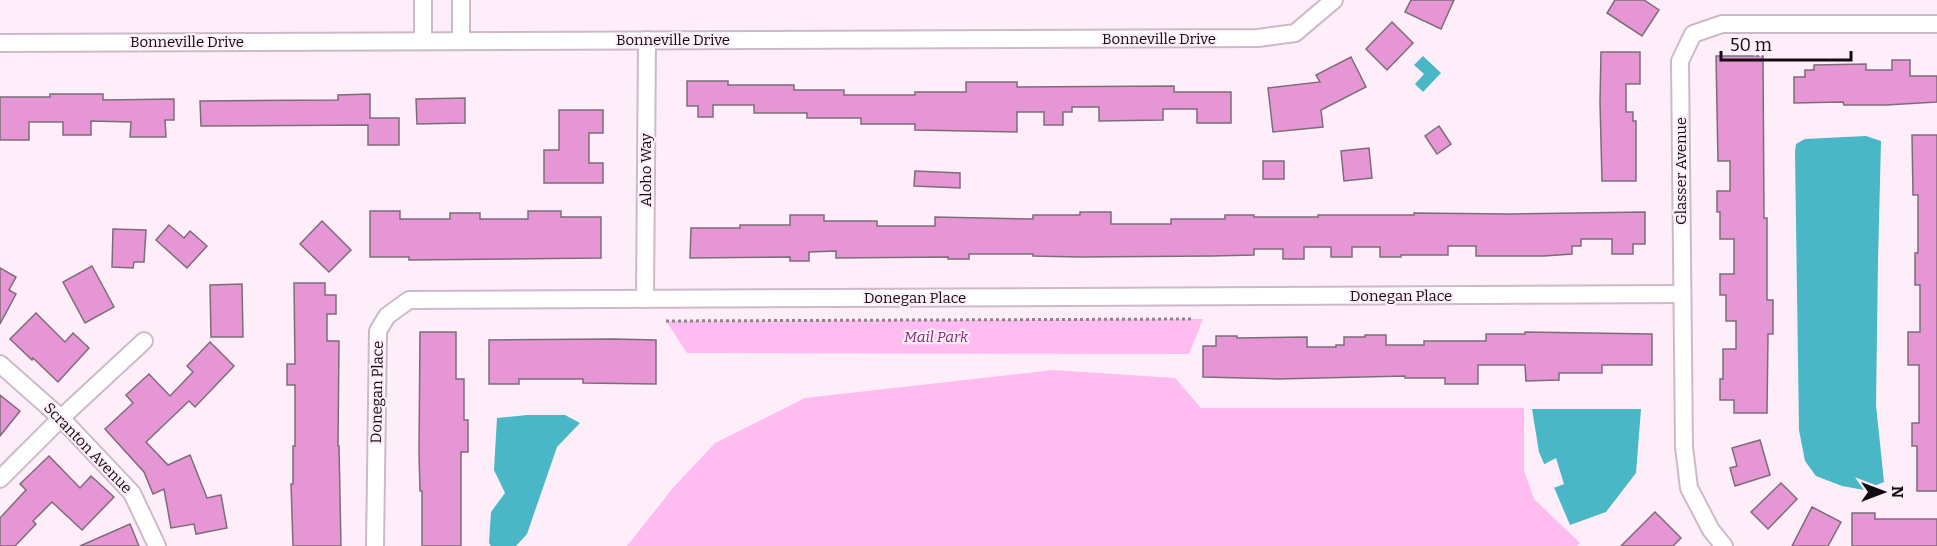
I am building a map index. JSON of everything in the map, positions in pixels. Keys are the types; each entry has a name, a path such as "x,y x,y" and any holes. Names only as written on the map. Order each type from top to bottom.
{"street":[{"path":"423,0 423,41"},
{"path":"461,0 461,41"},
{"name":"Bonneville Drive","path":"0,43 1258,38 1295,33 1334,0"},
{"name":"Glasser Avenue","path":"1724,546 1711,530 1689,488 1683,447 1680,61 1693,34 1722,24 1937,24"},
{"name":"Aloho Way","path":"645,299 647,40"},
{"name":"Donegan Place","path":"375,546 378,331 387,316 409,300 1681,294"},
{"path":"0,479 61,418 144,341"},
{"name":"Scranton Avenue","path":"0,364 61,418 132,493 157,546"}],"path":[{"path":"666,321 1191,319"}],"green space":[{"name":"Mail Park","path":"1203,319 1189,354 687,353 666,321"},
{"path":"1053,370 1175,378 1201,408 1524,408 1524,471 1534,499 1580,543 1577,546 627,546 672,489 715,443 805,398"}],"water":[{"path":"1423,56 1441,73 1423,92 1415,84 1424,74 1414,65"},
{"path":"1866,136 1881,141 1876,405 1884,482 1864,490 1842,486 1816,476 1805,461 1799,430 1795,152 1796,144 1805,139"},
{"path":"1532,409 1641,409 1636,473 1606,512 1570,525 1539,452"},
{"path":"565,415 580,423 557,447 527,534 516,546 491,546 489,543 491,512 505,493 494,470 497,418"}],"pier":[{"path":"1556,458 1564,484 1551,489 1541,466"}],"building":[{"path":"1411,0 1454,0 1441,29 1405,12"},
{"path":"1615,0 1644,0 1659,10 1642,36 1607,13"},
{"path":"1392,22 1413,43 1387,70 1366,49"},
{"path":"1601,52 1640,52 1640,84 1626,84 1626,112 1633,112 1633,121 1636,121 1636,181 1602,181"},
{"path":"1716,56 1763,56 1767,300 1773,300 1773,334 1768,334 1767,413 1734,413 1734,400 1720,400 1723,349 1736,349 1736,321 1726,321 1726,295 1720,295 1720,274 1734,274 1734,239 1720,239 1720,212 1717,212 1717,191 1730,191 1730,161 1718,161"},
{"path":"1351,57 1366,87 1321,110 1323,127 1273,132 1268,88 1320,82 1316,75"},
{"path":"1892,60 1910,60 1910,76 1937,76 1937,102 1886,105 1844,105 1843,102 1794,103 1794,77 1805,77 1805,70 1814,70 1814,65 1866,64 1866,70 1892,70"},
{"path":"687,81 728,81 728,85 794,85 794,90 844,90 844,95 966,92 966,82 1017,82 1017,87 1174,86 1174,92 1231,92 1231,123 1197,123 1197,109 1163,109 1163,120 1099,121 1099,107 1072,107 1072,112 1063,112 1063,125 1044,125 1044,112 1017,112 1017,132 915,130 915,124 861,124 861,118 807,118 807,113 754,113 754,105 713,105 713,117 698,117 698,106 687,106"},
{"path":"50,94 103,94 103,100 174,99 174,120 165,120 166,137 130,137 131,122 91,121 91,135 63,135 63,122 29,122 29,140 0,140 0,97 50,97"},
{"path":"370,94 370,118 399,118 399,145 368,145 368,125 201,126 200,101 338,100 338,95"},
{"path":"465,98 465,123 417,124 416,99"},
{"path":"559,110 603,110 603,133 589,133 589,163 603,163 603,183 544,183 544,150 559,150"},
{"path":"1439,126 1451,144 1437,154 1425,136"},
{"path":"1912,135 1937,135 1937,491 1917,491 1917,446 1912,446 1912,423 1919,423 1919,365 1908,365 1908,332 1920,332 1920,285 1915,285 1915,253 1918,253 1918,195 1913,195"},
{"path":"1369,148 1372,178 1344,181 1341,151"},
{"path":"1263,161 1284,161 1284,179 1263,179"},
{"path":"915,171 960,173 960,188 914,186"},
{"path":"370,211 400,211 400,219 450,219 450,213 480,213 480,219 528,219 528,211 561,211 561,217 601,217 601,258 409,260 409,257 370,257"},
{"path":"1080,212 1111,212 1111,224 1171,224 1171,219 1225,219 1225,215 1318,217 1318,215 1414,215 1414,213 1645,212 1645,244 1633,244 1633,254 1612,254 1612,239 1581,239 1581,246 1572,246 1572,254 1544,256 1476,256 1476,246 1448,246 1448,255 1401,255 1401,257 1380,257 1380,247 1352,247 1352,257 1331,257 1331,247 1304,247 1304,259 1283,259 1283,249 1254,249 1254,255 1212,256 1080,257 969,254 969,259 948,259 948,257 836,258 836,251 809,252 809,261 790,261 790,257 690,258 691,228 790,225 790,215 824,215 824,221 877,221 877,226 935,226 935,217 1033,219 1033,215 1080,215"},
{"path":"322,221 351,250 329,272 300,244"},
{"path":"169,225 184,238 190,231 207,246 187,268 156,240"},
{"path":"113,229 146,230 144,262 134,262 133,268 112,267"},
{"path":"92,266 114,307 85,323 63,282"},
{"path":"0,268 16,277 9,290 16,294 0,324"},
{"path":"294,283 325,283 325,295 336,295 336,314 327,314 327,341 339,341 338,446 341,546 293,546 291,484 293,484 293,446 295,446 295,385 287,385 287,364 295,364"},
{"path":"242,284 243,337 211,337 210,285"},
{"path":"36,313 65,342 73,333 89,348 58,382 10,339"},
{"path":"420,332 456,332 456,379 464,379 464,420 468,420 468,452 461,452 461,546 422,546 419,452"},
{"path":"1525,332 1652,334 1652,365 1602,365 1602,373 1559,373 1559,380 1526,381 1525,365 1478,365 1478,384 1445,384 1445,378 1405,378 1405,376 1278,379 1203,377 1203,346 1216,346 1216,336 1307,337 1307,347 1336,347 1336,345 1344,345 1344,337 1365,337 1365,335 1386,335 1386,345 1424,345 1424,341 1486,341 1486,334 1525,334"},
{"path":"489,340 656,340 656,384 583,383 583,379 519,379 519,384 489,384"},
{"path":"210,342 234,366 195,407 189,401 146,442 168,465 190,455 207,498 221,495 227,528 196,534 194,524 171,528 164,489 153,494 144,472 105,429 133,403 126,395 149,374 170,396 193,372 187,366"},
{"path":"0,395 20,411 0,436"},
{"path":"1760,440 1770,475 1735,486 1730,468 1737,466 1732,448"},
{"path":"49,456 80,488 91,476 114,497 82,530 52,502 33,521 36,524 15,546 0,546 0,518 26,490 20,484"},
{"path":"1781,483 1797,499 1768,529 1751,512"},
{"path":"1812,507 1841,522 1828,546 1792,546"},
{"path":"1655,512 1681,538 1673,546 1621,546"},
{"path":"1852,513 1875,513 1875,519 1937,519 1937,546 1852,546"},
{"path":"130,524 139,546 80,546"}]}
